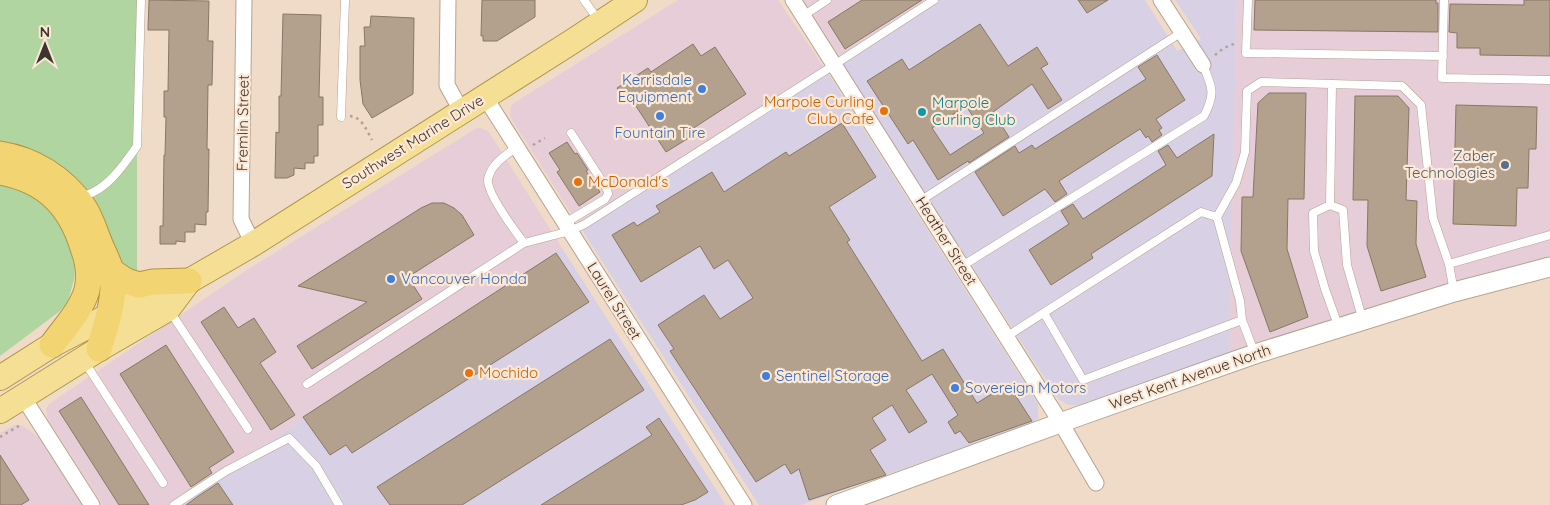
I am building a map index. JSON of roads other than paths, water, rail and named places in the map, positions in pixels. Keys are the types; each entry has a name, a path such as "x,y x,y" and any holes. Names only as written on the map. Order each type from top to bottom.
{"highway":[{"path":"0,154 17,157 54,176 75,196 90,218 111,270 113,286 108,316 91,354"},
{"path":"0,172 33,182 58,201 76,227 86,256 88,279 85,295 78,309 52,345"},
{"path":"111,270 126,281 139,285 153,282 189,281"}],"main road":[{"name":"Southwest Marine Drive","path":"0,378 52,345 155,294 189,281 253,244 635,0"},
{"name":"Southwest Marine Drive","path":"0,411 168,309 189,281"}],"street":[{"name":"Fremlin Street","path":"244,0 241,219 253,244"},
{"path":"448,0 447,87 462,112"},
{"name":"Heather Street","path":"793,0 1061,423 1096,483"},
{"path":"1161,0 1202,65"},
{"name":"Laurel Street","path":"484,97 524,146 567,227 744,505"},
{"name":"West Kent Avenue North","path":"836,505 1255,354 1454,292 1550,267"},
{"path":"22,397 92,505"}],"lane":[{"path":"75,196 86,196 102,187 124,165 137,146 141,0"},
{"path":"341,117 345,0"},
{"path":"584,0 600,23"},
{"path":"803,16 827,0"},
{"path":"307,384 524,244 567,227 585,224 934,0"},
{"path":"1248,0 1246,54 1443,56"},
{"path":"1444,0 1442,78 1550,80"},
{"path":"920,201 1182,32"},
{"path":"962,266 1204,116 1211,102 1211,85 1202,65"},
{"path":"1255,354 1242,320 1240,301 1217,217 1236,184 1245,152 1247,91 1261,82 1402,86 1421,105 1434,218 1450,264 1454,292"},
{"path":"1330,205 1332,84"},
{"path":"567,227 605,199 608,194 607,189 571,134"},
{"path":"524,146 501,159 494,166 488,179 490,192 524,244"},
{"path":"1339,328 1314,251 1313,214 1330,205 1343,210 1347,265 1362,321"},
{"path":"1006,337 1201,212 1217,217"},
{"path":"1450,264 1550,235"},
{"path":"168,309 248,429"},
{"path":"1044,313 1084,380 1242,320"},
{"path":"91,354 162,483"},
{"path":"174,505 226,471 289,438 316,466 339,505"}],"place":[{"name":"Kerrisdale Equipment","path":"702,89"},
{"name":"Marpole Curling Club Cafe","path":"884,111"},
{"name":"Marpole Curling Club","path":"922,112"},
{"name":"Fountain Tire","path":"660,116"},
{"name":"Zaber Technologies","path":"1505,165"},
{"name":"McDonald's","path":"578,182"},
{"name":"Vancouver Honda","path":"391,279"},
{"name":"Mochido","path":"469,373"},
{"name":"Sentinel Storage","path":"766,376"},
{"name":"Sovereign Motors","path":"955,388"}]}
